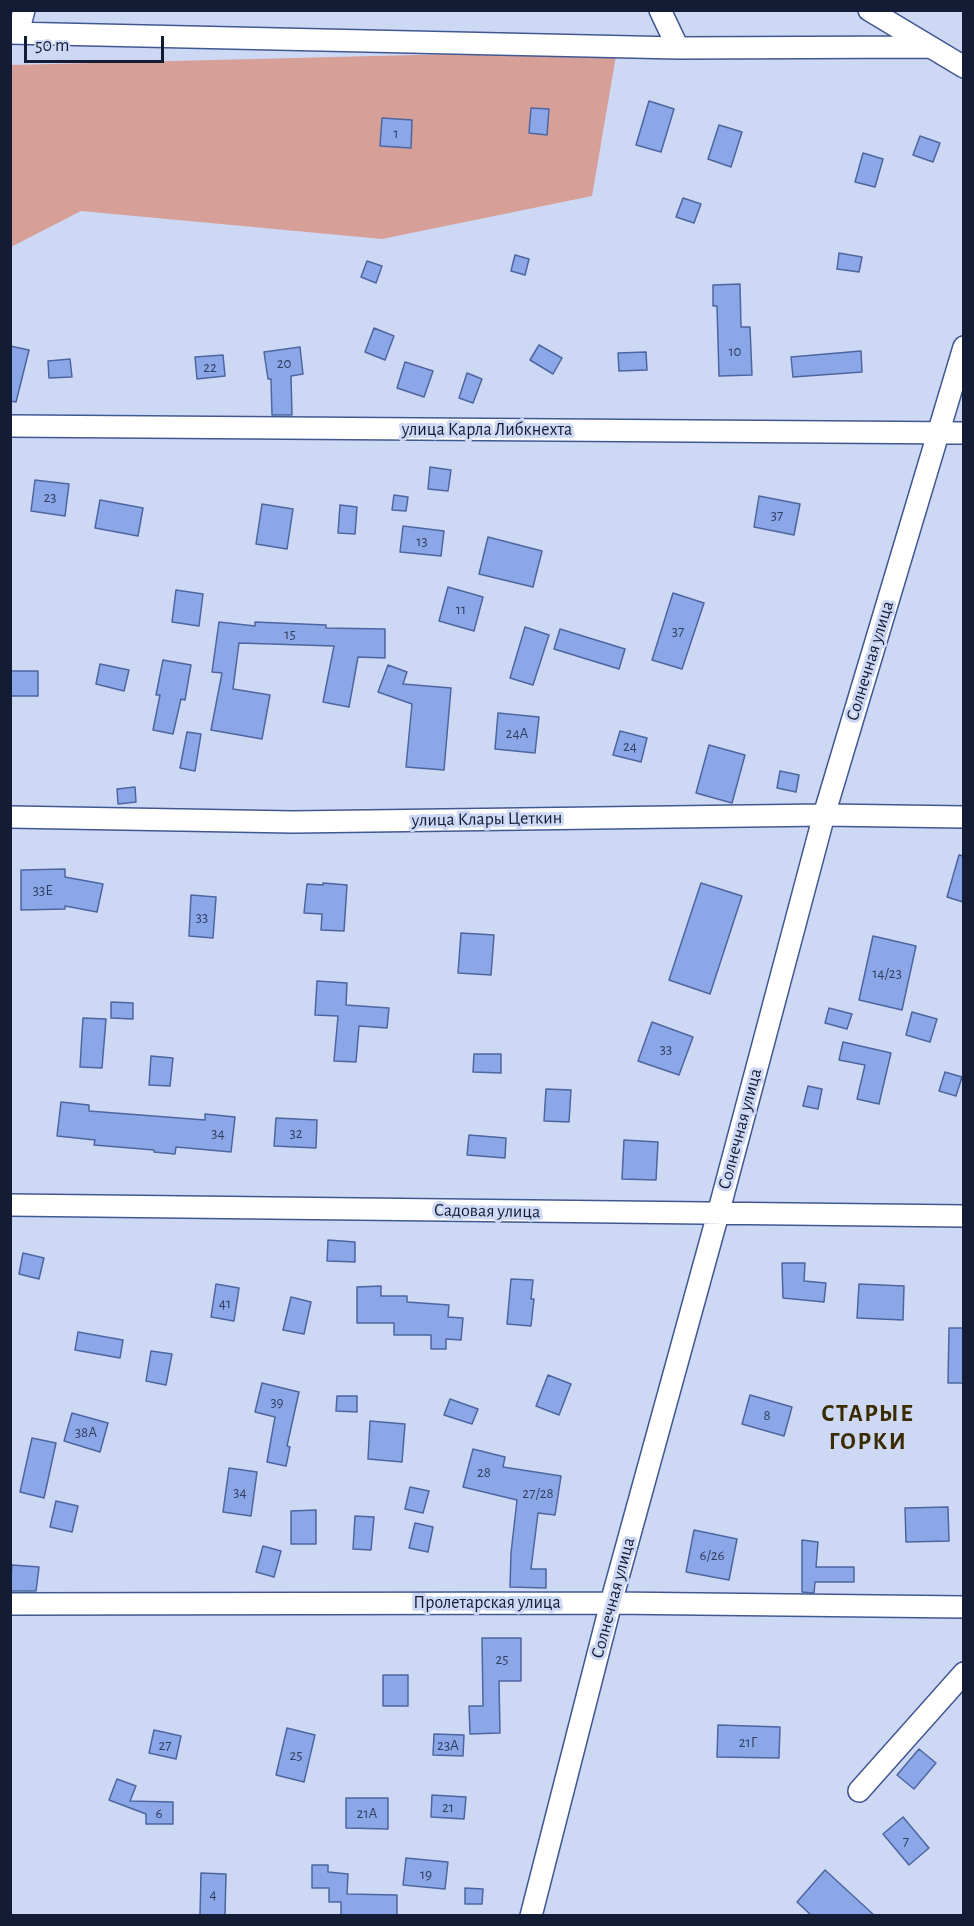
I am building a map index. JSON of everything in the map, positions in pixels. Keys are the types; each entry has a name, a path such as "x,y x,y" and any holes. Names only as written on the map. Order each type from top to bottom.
{"street":[{"path":"24,10 14,33 678,48 930,47"},
{"path":"660,10 678,48"},
{"path":"869,10 963,67"},
{"name":"Солнечная улица","path":"531,1916 611,1603 824,815 963,347"},
{"name":"улица Карла Либкнехта","path":"10,426 963,433"},
{"name":"улица Клары Цеткин","path":"10,817 293,822 824,815 963,817"},
{"name":"Садовая улица","path":"10,1205 963,1216"},
{"name":"Пролетарская улица","path":"10,1604 611,1603 963,1607"},
{"path":"860,1791 963,1672"}],"shaded area":[{"path":"617,50 592,196 382,239 81,211 11,247 11,65"}],"building":[{"path":"649,101 674,109 661,152 636,145"},
{"path":"531,108 549,109 547,135 529,133"},
{"path":"382,118 412,120 411,148 380,146"},
{"path":"719,125 742,132 731,167 708,159"},
{"path":"920,136 940,143 933,162 913,155"},
{"path":"863,153 883,159 875,187 855,182"},
{"path":"683,198 701,204 694,223 676,217"},
{"path":"839,253 862,257 859,272 837,269"},
{"path":"515,255 529,259 525,275 511,271"},
{"path":"367,261 382,266 376,283 361,277"},
{"path":"740,284 741,327 750,327 752,375 719,376 717,306 713,306 713,285"},
{"path":"374,328 394,336 385,360 365,352"},
{"path":"539,345 562,358 553,374 530,360"},
{"path":"10,346 29,350 16,402 10,401"},
{"path":"300,347 303,374 291,376 292,415 272,415 271,379 268,379 264,352"},
{"path":"861,351 862,372 793,377 791,357"},
{"path":"646,352 647,370 619,371 618,353"},
{"path":"223,355 225,376 197,379 195,357"},
{"path":"70,359 72,377 49,378 48,361"},
{"path":"405,362 433,371 424,397 397,388"},
{"path":"467,373 482,379 473,403 459,398"},
{"path":"430,467 451,470 448,491 428,489"},
{"path":"35,480 69,484 65,516 31,511"},
{"path":"394,495 408,497 406,511 392,510"},
{"path":"759,496 800,504 794,535 754,527"},
{"path":"100,500 143,508 138,536 95,528"},
{"path":"262,504 293,509 287,549 256,544"},
{"path":"340,505 357,507 355,534 338,533"},
{"path":"403,526 444,531 441,556 400,552"},
{"path":"488,537 542,551 533,587 479,574"},
{"path":"448,587 483,597 474,631 439,621"},
{"path":"176,590 203,594 199,626 172,622"},
{"path":"673,593 704,603 682,669 652,660"},
{"path":"219,622 255,626 255,622 326,625 326,628 385,629 385,658 358,657 349,707 323,702 334,646 239,643 233,689 270,695 262,739 211,730 222,673 212,672"},
{"path":"525,627 549,635 533,685 510,678"},
{"path":"560,629 625,649 619,669 554,649"},
{"path":"163,660 191,665 185,700 181,699 173,734 153,730 160,695 156,695"},
{"path":"100,664 129,670 124,691 96,684"},
{"path":"388,665 407,672 403,684 451,688 444,770 406,767 412,704 378,692"},
{"path":"10,671 38,671 38,696 10,696"},
{"path":"498,713 539,717 535,753 495,749"},
{"path":"620,731 647,738 641,762 613,755"},
{"path":"187,732 201,734 195,771 180,768"},
{"path":"709,745 745,755 732,803 696,793"},
{"path":"780,771 799,775 796,792 777,788"},
{"path":"135,787 136,802 118,804 117,789"},
{"path":"959,855 963,856 963,902 947,897"},
{"path":"65,869 65,877 103,884 97,912 65,906 65,909 21,910 21,870"},
{"path":"323,883 347,885 344,931 321,930 322,914 304,913 307,884 323,885"},
{"path":"701,883 742,896 710,994 669,980"},
{"path":"191,895 216,897 213,938 189,936"},
{"path":"461,933 494,935 491,975 458,973"},
{"path":"873,936 916,946 902,1010 859,1000"},
{"path":"317,981 347,983 346,1005 389,1008 387,1028 359,1026 356,1062 334,1061 338,1016 315,1015"},
{"path":"111,1002 133,1003 133,1019 111,1018"},
{"path":"829,1008 852,1014 847,1029 825,1023"},
{"path":"912,1012 937,1019 930,1042 906,1035"},
{"path":"83,1018 106,1019 102,1068 80,1067"},
{"path":"652,1022 693,1037 679,1075 638,1061"},
{"path":"843,1042 891,1053 879,1104 857,1099 865,1065 839,1060"},
{"path":"474,1054 501,1054 501,1073 473,1072"},
{"path":"151,1056 173,1058 170,1086 149,1085"},
{"path":"945,1072 962,1077 956,1096 939,1091"},
{"path":"808,1086 822,1089 818,1109 803,1106"},
{"path":"546,1089 571,1090 569,1122 544,1121"},
{"path":"61,1102 89,1105 89,1111 205,1120 205,1114 235,1117 231,1152 176,1147 175,1154 94,1145 95,1140 57,1136"},
{"path":"276,1118 317,1120 316,1148 274,1146"},
{"path":"469,1135 506,1138 505,1158 467,1155"},
{"path":"624,1140 658,1142 656,1180 622,1179"},
{"path":"328,1240 355,1242 355,1262 327,1261"},
{"path":"23,1253 44,1258 39,1279 19,1274"},
{"path":"782,1263 805,1263 804,1281 826,1283 824,1302 783,1298"},
{"path":"511,1279 533,1280 531,1299 534,1299 531,1326 507,1324"},
{"path":"216,1284 239,1288 234,1321 211,1317"},
{"path":"859,1284 904,1286 903,1320 857,1318"},
{"path":"381,1286 381,1296 407,1296 407,1302 449,1305 448,1317 463,1318 461,1340 446,1339 446,1349 431,1349 431,1335 394,1335 394,1323 357,1323 357,1287"},
{"path":"291,1297 311,1302 304,1334 283,1330"},
{"path":"949,1328 963,1328 963,1383 948,1383"},
{"path":"78,1332 123,1340 120,1358 75,1350"},
{"path":"151,1351 172,1354 166,1385 146,1381"},
{"path":"548,1375 571,1384 559,1415 536,1406"},
{"path":"262,1383 299,1392 287,1446 290,1447 286,1466 267,1462 275,1417 255,1412"},
{"path":"750,1395 792,1407 784,1436 742,1424"},
{"path":"337,1396 357,1396 357,1412 336,1411"},
{"path":"450,1399 478,1409 472,1424 444,1415"},
{"path":"72,1413 108,1423 100,1452 64,1441"},
{"path":"370,1421 405,1424 402,1462 368,1459"},
{"path":"32,1438 56,1443 44,1498 20,1492"},
{"path":"473,1449 505,1457 503,1467 561,1476 555,1515 538,1513 531,1569 546,1569 546,1588 510,1587 517,1500 463,1487"},
{"path":"229,1468 257,1472 251,1516 223,1512"},
{"path":"410,1487 429,1491 423,1513 405,1509"},
{"path":"56,1501 78,1506 72,1532 50,1527"},
{"path":"948,1507 949,1541 906,1542 905,1508"},
{"path":"316,1510 316,1544 291,1544 291,1511"},
{"path":"355,1516 374,1517 371,1550 353,1549"},
{"path":"415,1523 433,1527 428,1552 409,1548"},
{"path":"694,1530 737,1539 729,1580 686,1572"},
{"path":"802,1540 818,1542 816,1567 854,1567 854,1582 815,1582 814,1593 802,1592"},
{"path":"263,1546 281,1551 274,1577 256,1572"},
{"path":"12,1565 39,1567 36,1591 10,1591"},
{"path":"482,1638 521,1638 521,1681 499,1681 500,1733 470,1734 469,1706 483,1706"},
{"path":"383,1675 408,1675 408,1706 383,1706"},
{"path":"718,1725 780,1727 779,1758 717,1757"},
{"path":"287,1728 315,1735 304,1782 276,1775"},
{"path":"154,1730 181,1736 176,1759 149,1753"},
{"path":"434,1734 464,1735 463,1756 433,1755"},
{"path":"919,1749 936,1763 914,1789 897,1775"},
{"path":"117,1779 136,1786 130,1801 173,1802 173,1824 146,1824 146,1814 109,1800"},
{"path":"432,1795 466,1797 464,1819 431,1817"},
{"path":"346,1798 388,1798 388,1829 346,1828"},
{"path":"903,1817 929,1848 909,1865 883,1834"},
{"path":"406,1858 448,1862 445,1889 403,1885"},
{"path":"312,1865 328,1865 328,1872 348,1874 347,1894 397,1895 397,1916 341,1916 341,1902 329,1902 329,1888 312,1888"},
{"path":"825,1870 875,1916 812,1916 797,1902"},
{"path":"201,1873 226,1874 225,1915 200,1915"},
{"path":"465,1888 483,1889 482,1904 465,1904"}],"district":[{"name":"СТАРЫЕ ГОРКИ","path":"868,1428"}]}
